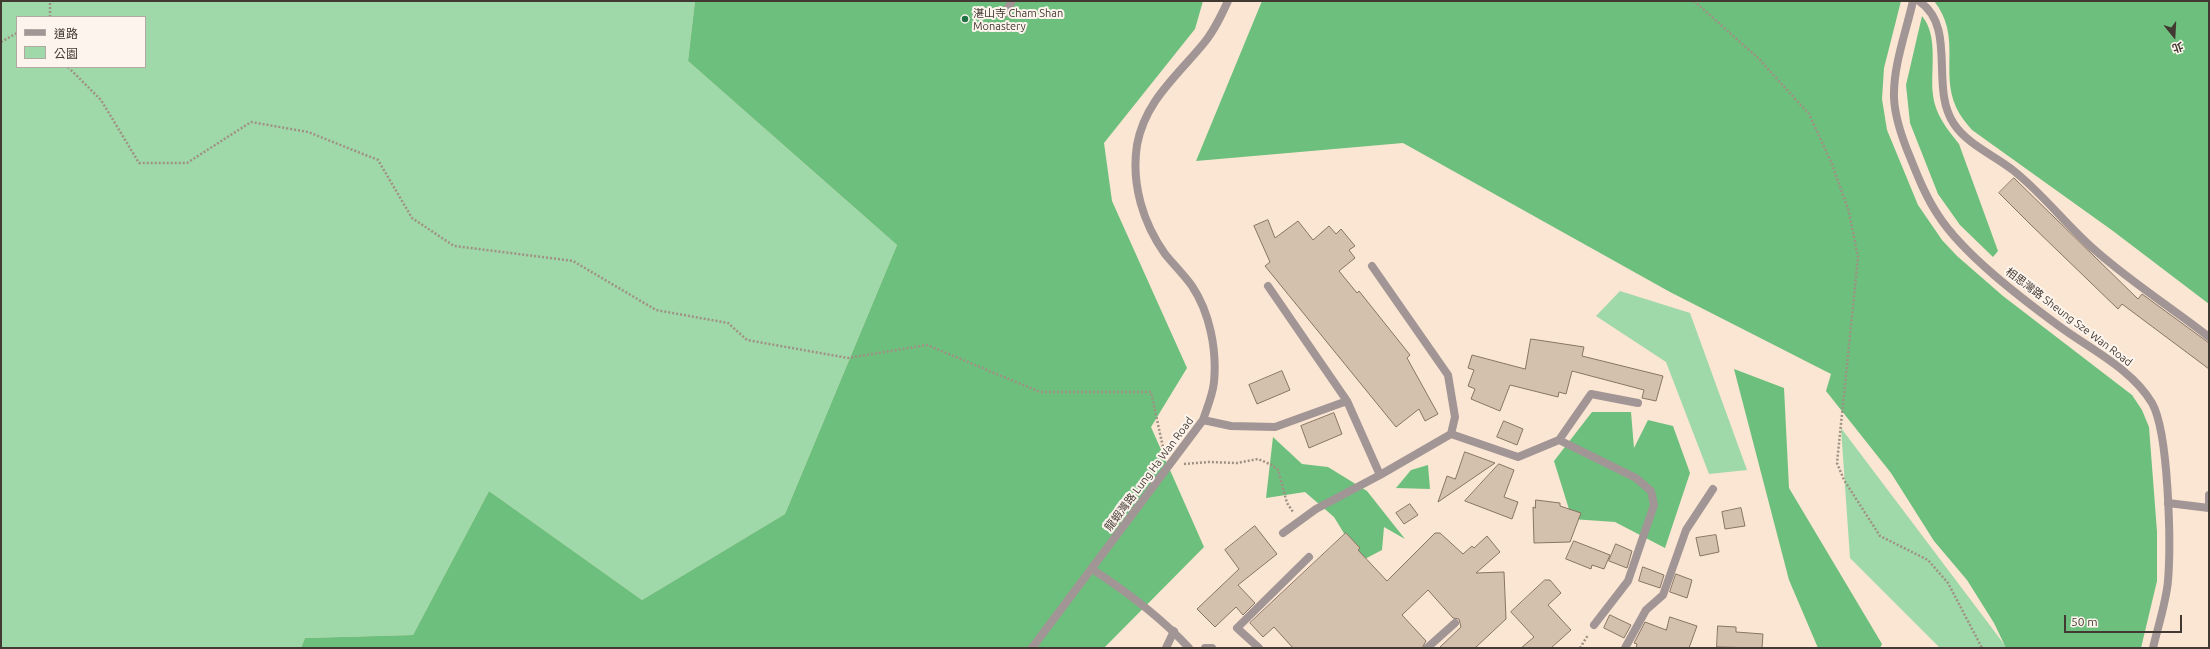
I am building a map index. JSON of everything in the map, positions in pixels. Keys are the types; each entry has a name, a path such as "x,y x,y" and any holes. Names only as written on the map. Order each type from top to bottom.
{"street":[{"path":"981,11 1004,14 1012,1"},
{"name":"龍蝦灣路 Lung Ha Wan Road","path":"1032,648 1203,420 1214,384 1215,353 1208,321 1192,287 1166,255 1149,227 1138,194 1136,161 1141,131 1153,103 1171,78 1205,42 1216,26 1228,1"},
{"name":"相思灣路 Sheung Sze Wan Road","path":"1913,1 1896,70 1894,98 1903,140 1928,199 1951,233 1976,257 2022,297 2113,364 2140,387 2153,404 2160,424 2168,503 2168,582 2153,648"},
{"path":"1919,1 1934,15 1939,28 1942,94 1949,115 1965,137 2014,171 2096,251 2209,337"},
{"path":"1283,533 1316,509 1380,475 1451,434 1455,417 1448,375 1372,266"},
{"path":"1268,286 1347,401 1380,475"},
{"path":"1451,434 1518,457 1559,440 1591,394 1638,403"},
{"path":"1203,420 1231,426 1275,427 1347,401"},
{"path":"1559,440 1636,478 1651,491 1654,505 1628,581 1594,625"},
{"path":"1626,648 1646,610 1663,594 1686,530 1712,489"},
{"path":"2168,503 2209,508 2209,495"},
{"path":"1259,648 1237,628 1309,557"},
{"path":"1092,569 1129,594 1174,631 1189,648"},
{"path":"1427,648 1455,623"},
{"path":"1166,648 1174,631"},
{"path":"1205,648 1212,648"}],"path":[{"path":"50,1 50,16"},
{"path":"1694,1 1758,58 1809,114 1832,164 1849,212 1858,257 1837,463 1844,480 1880,536 1928,560 1948,583 1982,648"},
{"path":"1,42 16,34"},
{"path":"69,68 101,100 139,163 187,163 251,122 308,132 378,160 412,218 454,246 573,261 656,310 728,323 747,340 848,358 927,345 1040,392 1151,392 1167,469 1195,462 1234,464 1258,459 1272,465 1278,470 1288,503 1299,520"},
{"path":"1580,648 1594,625"}],"green space":[{"path":"1,1 695,1 688,61 897,245 785,514 642,600 489,491 413,635 305,638 301,648 1,648"},
{"path":"695,1 1203,1 1195,29 1104,143 1112,201 1187,368 1151,427 1204,547 1104,648 301,648 305,638 413,635 489,491 642,600 785,514 897,245 688,61"},
{"path":"1262,1 1901,1 1884,68 1882,99 1887,130 1918,205 1942,240 1957,256 2003,296 2132,395 2142,410 2149,427 2157,532 2157,581 2141,648 2006,648 1994,623 1967,580 1934,541 1891,473 1826,391 1831,374 1670,292 1403,143 1196,161"},
{"path":"1934,1 2209,1 2209,304 2113,231 1972,130 1956,107 1952,94 1947,27 1942,14"},
{"path":"1922,16 1927,24 1932,43 1932,86 1936,109 1942,121 1959,144 1998,251 1993,257 1960,225 1938,194 1910,123 1906,85"},
{"path":"1620,291 1690,313 1747,470 1709,474 1666,362 1596,316"},
{"path":"1734,369 1784,388 1789,488 1882,644 1880,648 1818,648 1789,580"},
{"path":"1592,412 1631,412 1634,448 1648,420 1673,426 1690,473 1665,548 1615,522 1572,519 1554,461"},
{"path":"1841,428 2007,648 1940,648 1850,558"},
{"path":"1273,437 1302,464 1328,467 1367,491 1405,539 1384,527 1382,550 1361,561 1334,517 1305,492 1266,498"},
{"path":"1428,465 1430,489 1396,488 1411,470"}],"building":[{"path":"2014,178 2138,299 2142,294 2209,343 2209,369 2122,304 2118,309 2030,224 1999,193"},
{"path":"1268,220 1275,238 1298,221 1313,240 1329,226 1336,234 1341,229 1355,246 1349,250 1355,258 1339,271 1357,293 1359,291 1410,355 1407,358 1438,414 1425,421 1419,409 1396,427 1265,266 1270,262 1254,226"},
{"path":"1531,339 1584,347 1582,356 1663,376 1656,401 1642,398 1644,390 1572,371 1566,394 1559,392 1558,397 1510,385 1500,411 1471,399 1475,389 1468,386 1474,370 1468,368 1472,355 1525,369"},
{"path":"1282,371 1290,390 1257,404 1249,385"},
{"path":"1334,413 1342,434 1309,448 1301,426"},
{"path":"1504,421 1523,429 1517,445 1497,437"},
{"path":"1465,452 1495,463 1438,502 1447,476 1455,479"},
{"path":"1499,464 1514,470 1504,497 1518,502 1512,519 1465,501"},
{"path":"1536,500 1560,503 1560,506 1581,513 1570,542 1534,543 1533,507 1535,508"},
{"path":"1410,504 1418,515 1404,524 1396,513"},
{"path":"1741,508 1745,526 1725,529 1722,512"},
{"path":"1255,526 1277,554 1238,585 1255,603 1243,615 1236,607 1215,627 1197,609 1239,569 1225,550"},
{"path":"1346,533 1360,548 1358,550 1387,581 1435,533 1440,533 1463,554 1472,546 1474,548 1487,536 1500,552 1476,573 1504,572 1506,619 1475,648 1439,648 1461,627 1459,619 1453,618 1428,590 1402,615 1426,641 1422,648 1293,648 1274,627 1263,637 1250,623"},
{"path":"1716,535 1719,552 1700,556 1696,538"},
{"path":"1574,541 1610,555 1604,569 1592,565 1591,569 1566,559"},
{"path":"1616,544 1632,551 1627,568 1609,561"},
{"path":"1643,567 1664,575 1660,588 1639,581"},
{"path":"1676,574 1692,580 1687,598 1670,592"},
{"path":"1545,580 1550,580 1561,593 1548,605 1571,630 1551,648 1521,648 1534,637 1511,612"},
{"path":"1610,615 1631,625 1624,638 1604,628"},
{"path":"1670,617 1697,626 1689,648 1636,648 1637,644 1634,643 1645,622 1666,630"},
{"path":"1718,626 1736,627 1736,632 1763,634 1762,648 1717,647"}],"place":[{"name":"湛山寺 Cham Shan Monastery","path":"965,19"}]}
